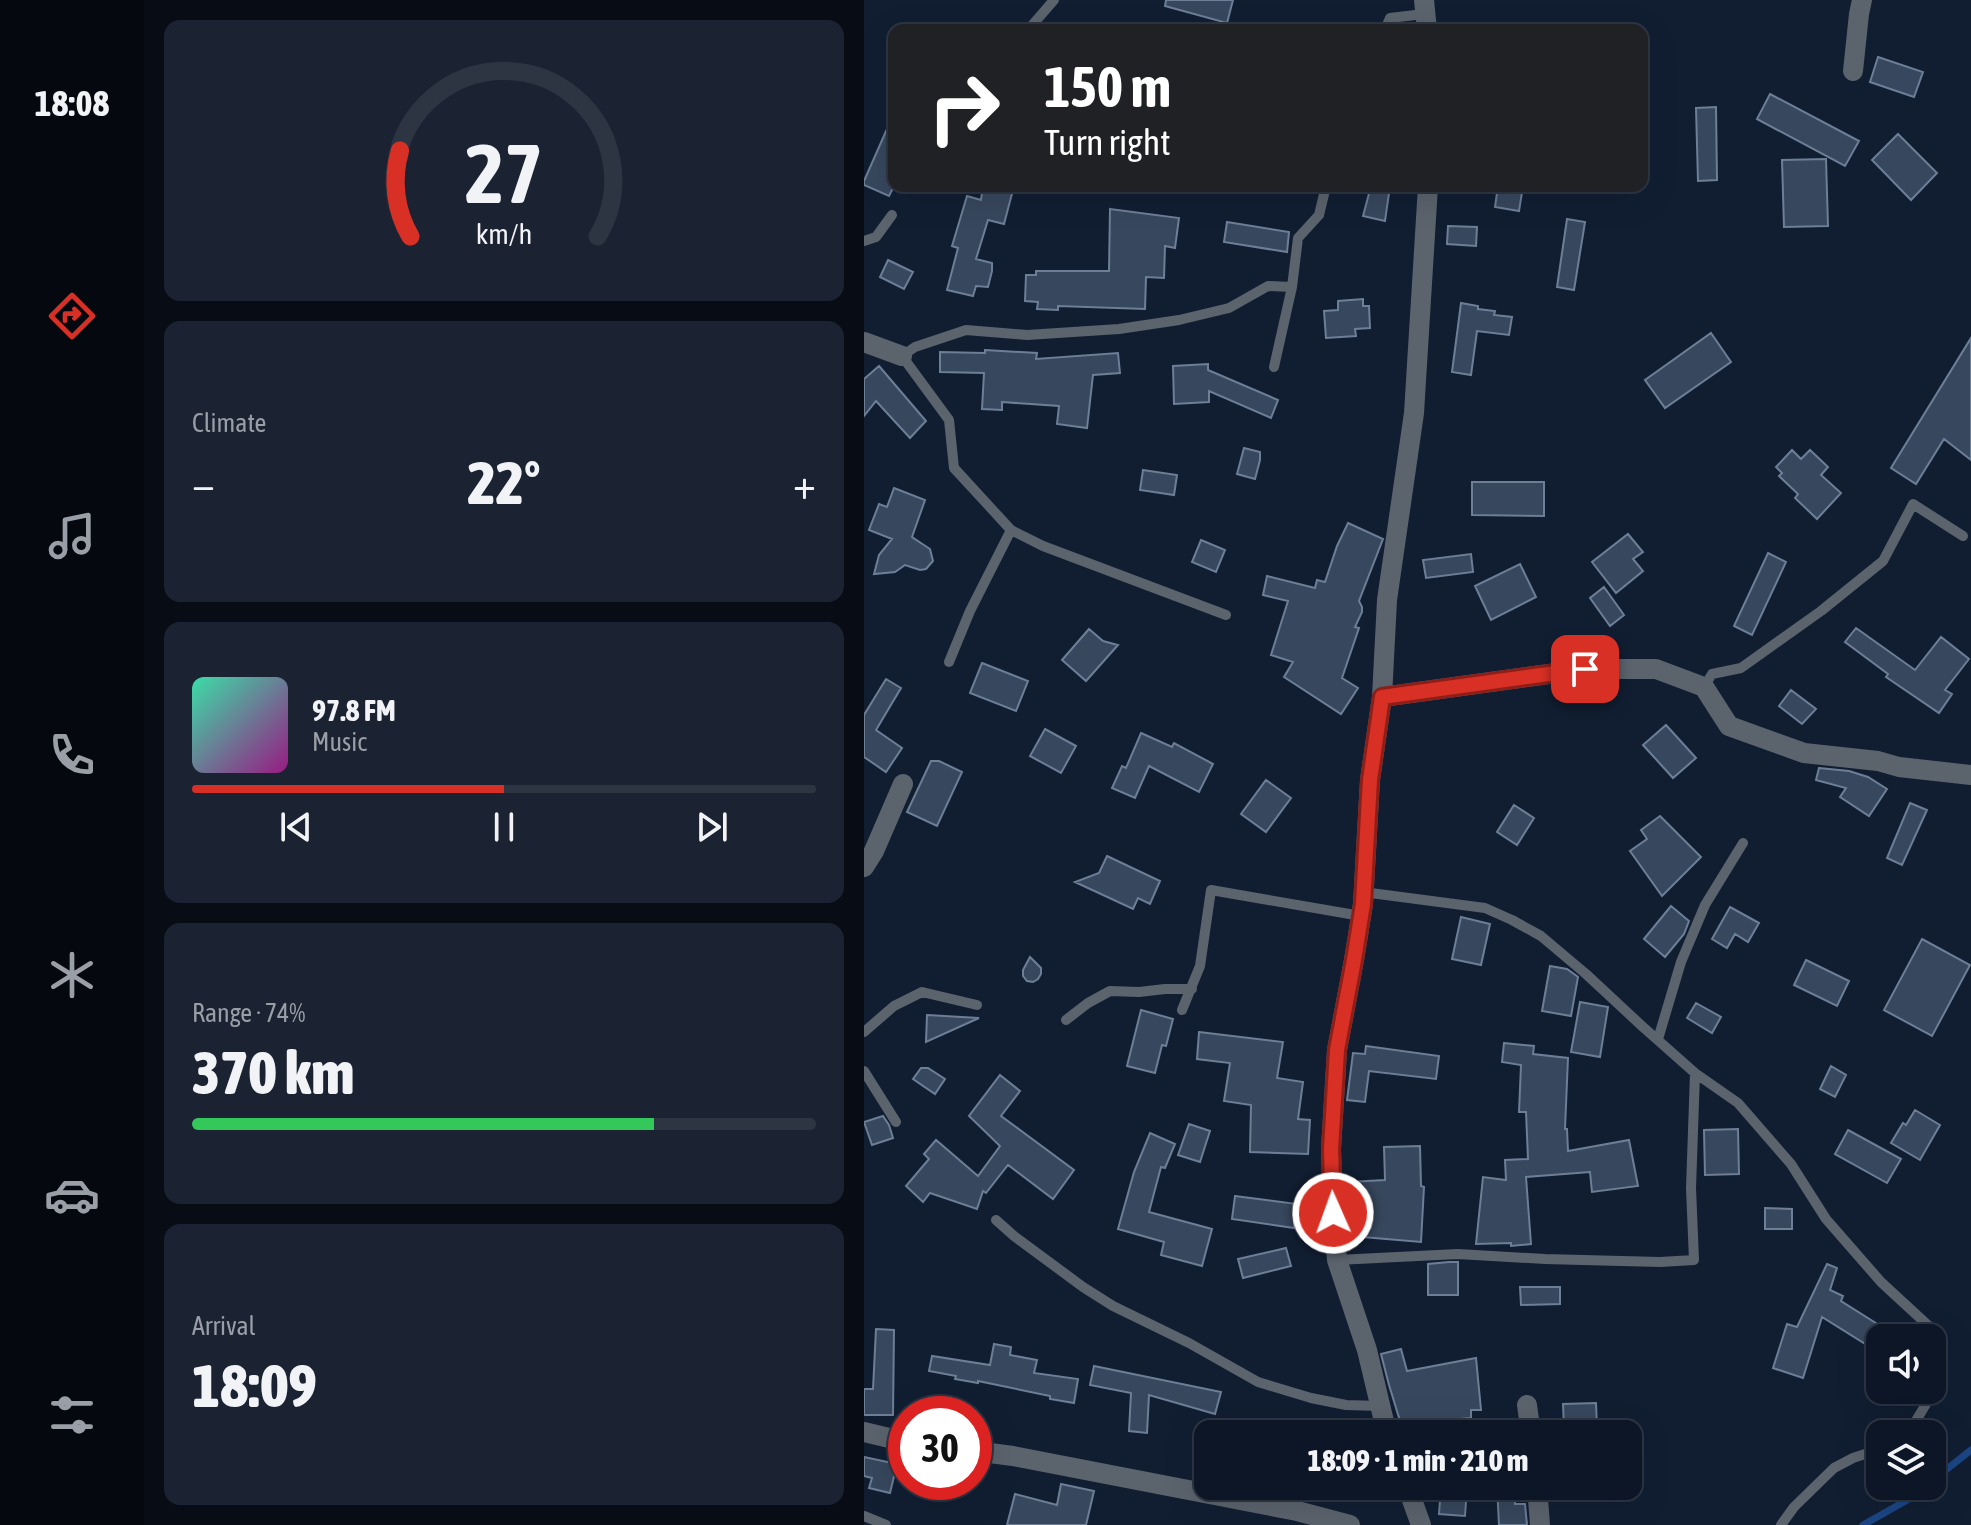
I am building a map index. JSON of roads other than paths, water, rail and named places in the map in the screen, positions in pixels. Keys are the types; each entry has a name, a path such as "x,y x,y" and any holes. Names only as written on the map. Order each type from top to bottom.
{"street":[{"path":"1853,71 1862,0"},
{"path":"1384,1420 1367,1350 1337,1260 1331,1149 1337,1050 1361,916 1370,780 1382,697 1387,600 1414,413 1428,192"},
{"path":"864,342 902,356"},
{"path":"1382,697 1585,669 1656,669 1704,687 1729,726 1804,753 1971,775"},
{"path":"864,867 903,784"},
{"path":"1527,1405 1529,1420"},
{"path":"864,1432 888,1438"},
{"path":"992,1453 1282,1508 1350,1525"},
{"path":"1412,1500 1421,1525"},
{"path":"1538,1500 1540,1525"}],"lane":[{"path":"1033,24 1054,0"},
{"path":"1388,24 1390,18 1425,15"},
{"path":"1274,367 1292,287 1298,238 1319,215 1325,192"},
{"path":"864,241 876,237 892,215"},
{"path":"1226,615 1043,546 1011,530 954,468 949,420 902,356 915,347 966,330 1027,335 1119,329 1179,320 1229,308 1268,286 1292,287"},
{"path":"1704,687 1712,674 1741,668 1821,611 1883,561 1913,504 1963,536"},
{"path":"949,662 970,611 1011,530"},
{"path":"1658,1039 1681,962 1705,905 1743,843"},
{"path":"1182,1010 1200,966 1211,890 1361,916"},
{"path":"1363,892 1485,908 1541,936 1695,1073 1738,1103 1791,1164 1826,1219 1881,1282 1933,1330 1943,1366 1935,1389 1916,1420"},
{"path":"1066,1020 1110,991 1192,989"},
{"path":"864,1032 894,1006 922,992 977,1005"},
{"path":"864,1071 896,1122"},
{"path":"1337,1260 1458,1254 1617,1261 1694,1260 1691,1188 1695,1073"},
{"path":"996,1220 1083,1287 1113,1306 1189,1343 1258,1382 1334,1403 1380,1406"},
{"path":"1781,1525 1794,1507 1834,1468 1866,1454"},
{"path":"864,1516 886,1525"}],"waterway":[{"path":"1946,1470 1971,1450"},
{"path":"1863,1525 1907,1500"}]}
